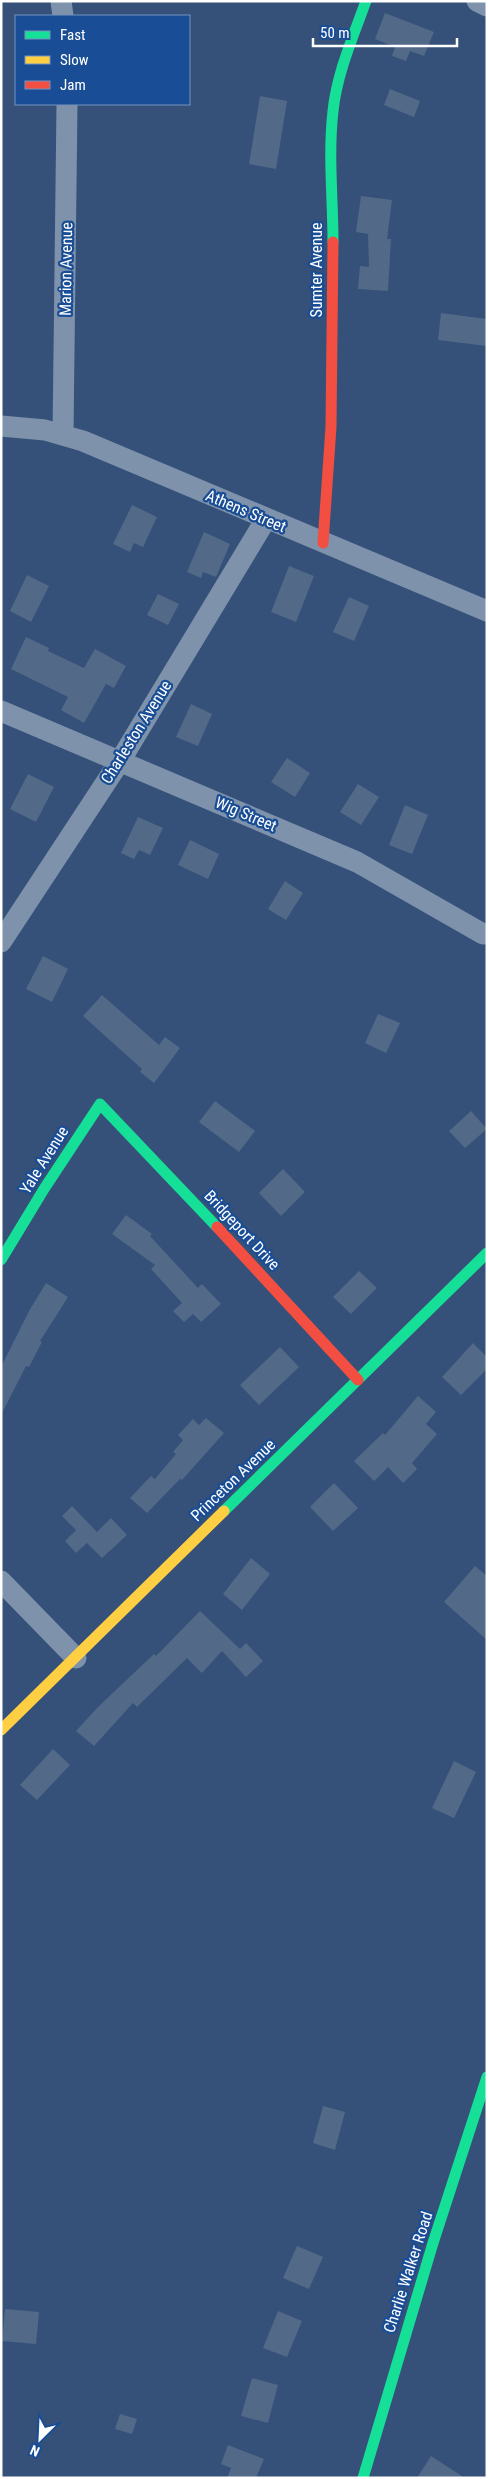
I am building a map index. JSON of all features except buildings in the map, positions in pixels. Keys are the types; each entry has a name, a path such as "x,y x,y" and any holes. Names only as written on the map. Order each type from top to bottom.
{"street":[{"path":"61,1 63,15"},
{"name":"Sumter Avenue","path":"323,543 330,487 333,231 331,149 333,110 346,53 366,1"},
{"path":"477,1 487,6"},
{"name":"Marion Avenue","path":"62,435 67,105"},
{"name":"Athens Street","path":"1,426 45,430 82,441 487,611"},
{"name":"Charleston Avenue","path":"1,942 120,760 266,519"},
{"name":"Wig Street","path":"1,712 120,760 357,862 483,934"},
{"name":"Yale Avenue","path":"1,1260 44,1189 100,1104"},
{"name":"Bridgeport Drive","path":"100,1104 227,1236 358,1380"},
{"name":"Princeton Avenue","path":"1,1730 76,1658 181,1552 272,1467 487,1253"},
{"path":"1,1581 76,1658"},
{"name":"Charlie Walker Road","path":"362,2478 424,2271 487,2077"}],"traffic: fast":[{"path":"333,242 331,160 333,111 342,69 366,1"},
{"path":"1,1260 44,1189 100,1104 217,1227"},
{"path":"224,1511 487,1253"},
{"path":"363,2478 433,2243 487,2077"}],"traffic: slow":[{"path":"1,1730 224,1511"}],"traffic: jam":[{"path":"323,543 331,427 333,242"},
{"path":"217,1227 358,1380"}]}
